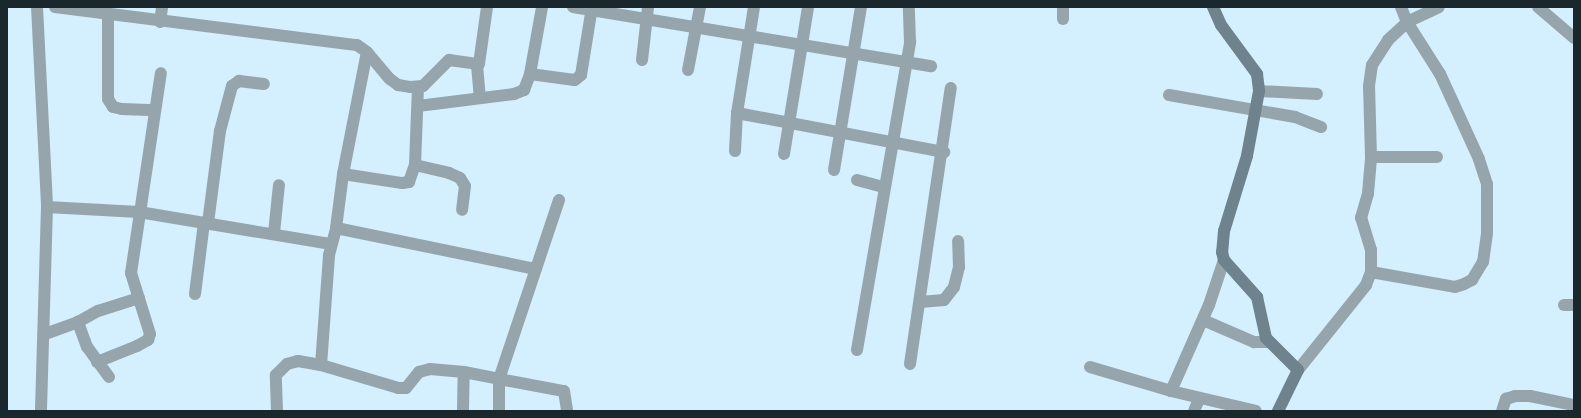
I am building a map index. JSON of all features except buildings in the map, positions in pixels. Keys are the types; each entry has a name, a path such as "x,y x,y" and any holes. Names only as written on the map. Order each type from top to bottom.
{"street":[{"path":"37,7 47,207 45,334 41,411"},
{"path":"55,7 160,22 357,45 367,52 398,85 418,87 428,82 449,60 477,65"},
{"path":"160,22 162,7"},
{"path":"480,97 477,65 480,60 487,7"},
{"path":"418,106 480,97 514,94 524,90 530,74 542,7"},
{"path":"573,7 647,12 697,27 749,38 931,66"},
{"path":"688,70 700,7"},
{"path":"735,151 737,113 754,7"},
{"path":"784,154 808,7"},
{"path":"834,170 861,7"},
{"path":"857,350 911,32 909,7"},
{"path":"1171,392 1203,320 1224,260 1222,246 1224,231 1243,177 1259,91 1257,74 1221,25 1213,7"},
{"path":"1371,272 1455,287 1472,280 1483,262 1489,211 1484,172 1440,74 1407,22 1401,7"},
{"path":"1278,411 1298,370 1361,291 1371,272 1371,250 1362,224 1370,158 1369,86 1372,65 1388,40 1407,22 1439,7"},
{"path":"1538,7 1574,38"},
{"path":"530,74 575,80 581,75 592,9"},
{"path":"642,60 647,12"},
{"path":"108,14 108,99 113,107 122,109 155,110"},
{"path":"321,365 325,285 331,244 336,228 343,174 367,52"},
{"path":"97,362 148,340 150,334 131,273 161,73"},
{"path":"195,294 220,131 232,86 239,81 264,84"},
{"path":"343,174 402,183 409,182 415,165 418,87"},
{"path":"910,364 944,152 951,88"},
{"path":"1259,91 1317,94"},
{"path":"1169,95 1295,117 1321,127"},
{"path":"737,113 789,121 840,134 944,152"},
{"path":"1370,158 1437,157"},
{"path":"415,165 460,178 465,186 462,210"},
{"path":"857,180 884,186"},
{"path":"274,233 279,185"},
{"path":"499,411 499,379 559,200"},
{"path":"47,207 139,212 274,233 331,244"},
{"path":"336,228 536,269"},
{"path":"920,302 944,300 954,287 959,267 958,241"},
{"path":"1224,260 1257,297 1264,332 1269,342 1298,370"},
{"path":"45,334 78,322 98,311 139,298"},
{"path":"1203,320 1254,342 1269,342"},
{"path":"78,322 87,347 109,377"},
{"path":"277,411 275,383 278,371 287,364 298,361 321,365 398,388 406,388 419,372 430,369 464,372 564,391 567,411"},
{"path":"1090,366 1171,392 1256,411"},
{"path":"463,411 464,372"},
{"path":"1502,411 1506,399 1515,396 1530,396 1574,405"},
{"path":"1194,411 1199,399"}]}
